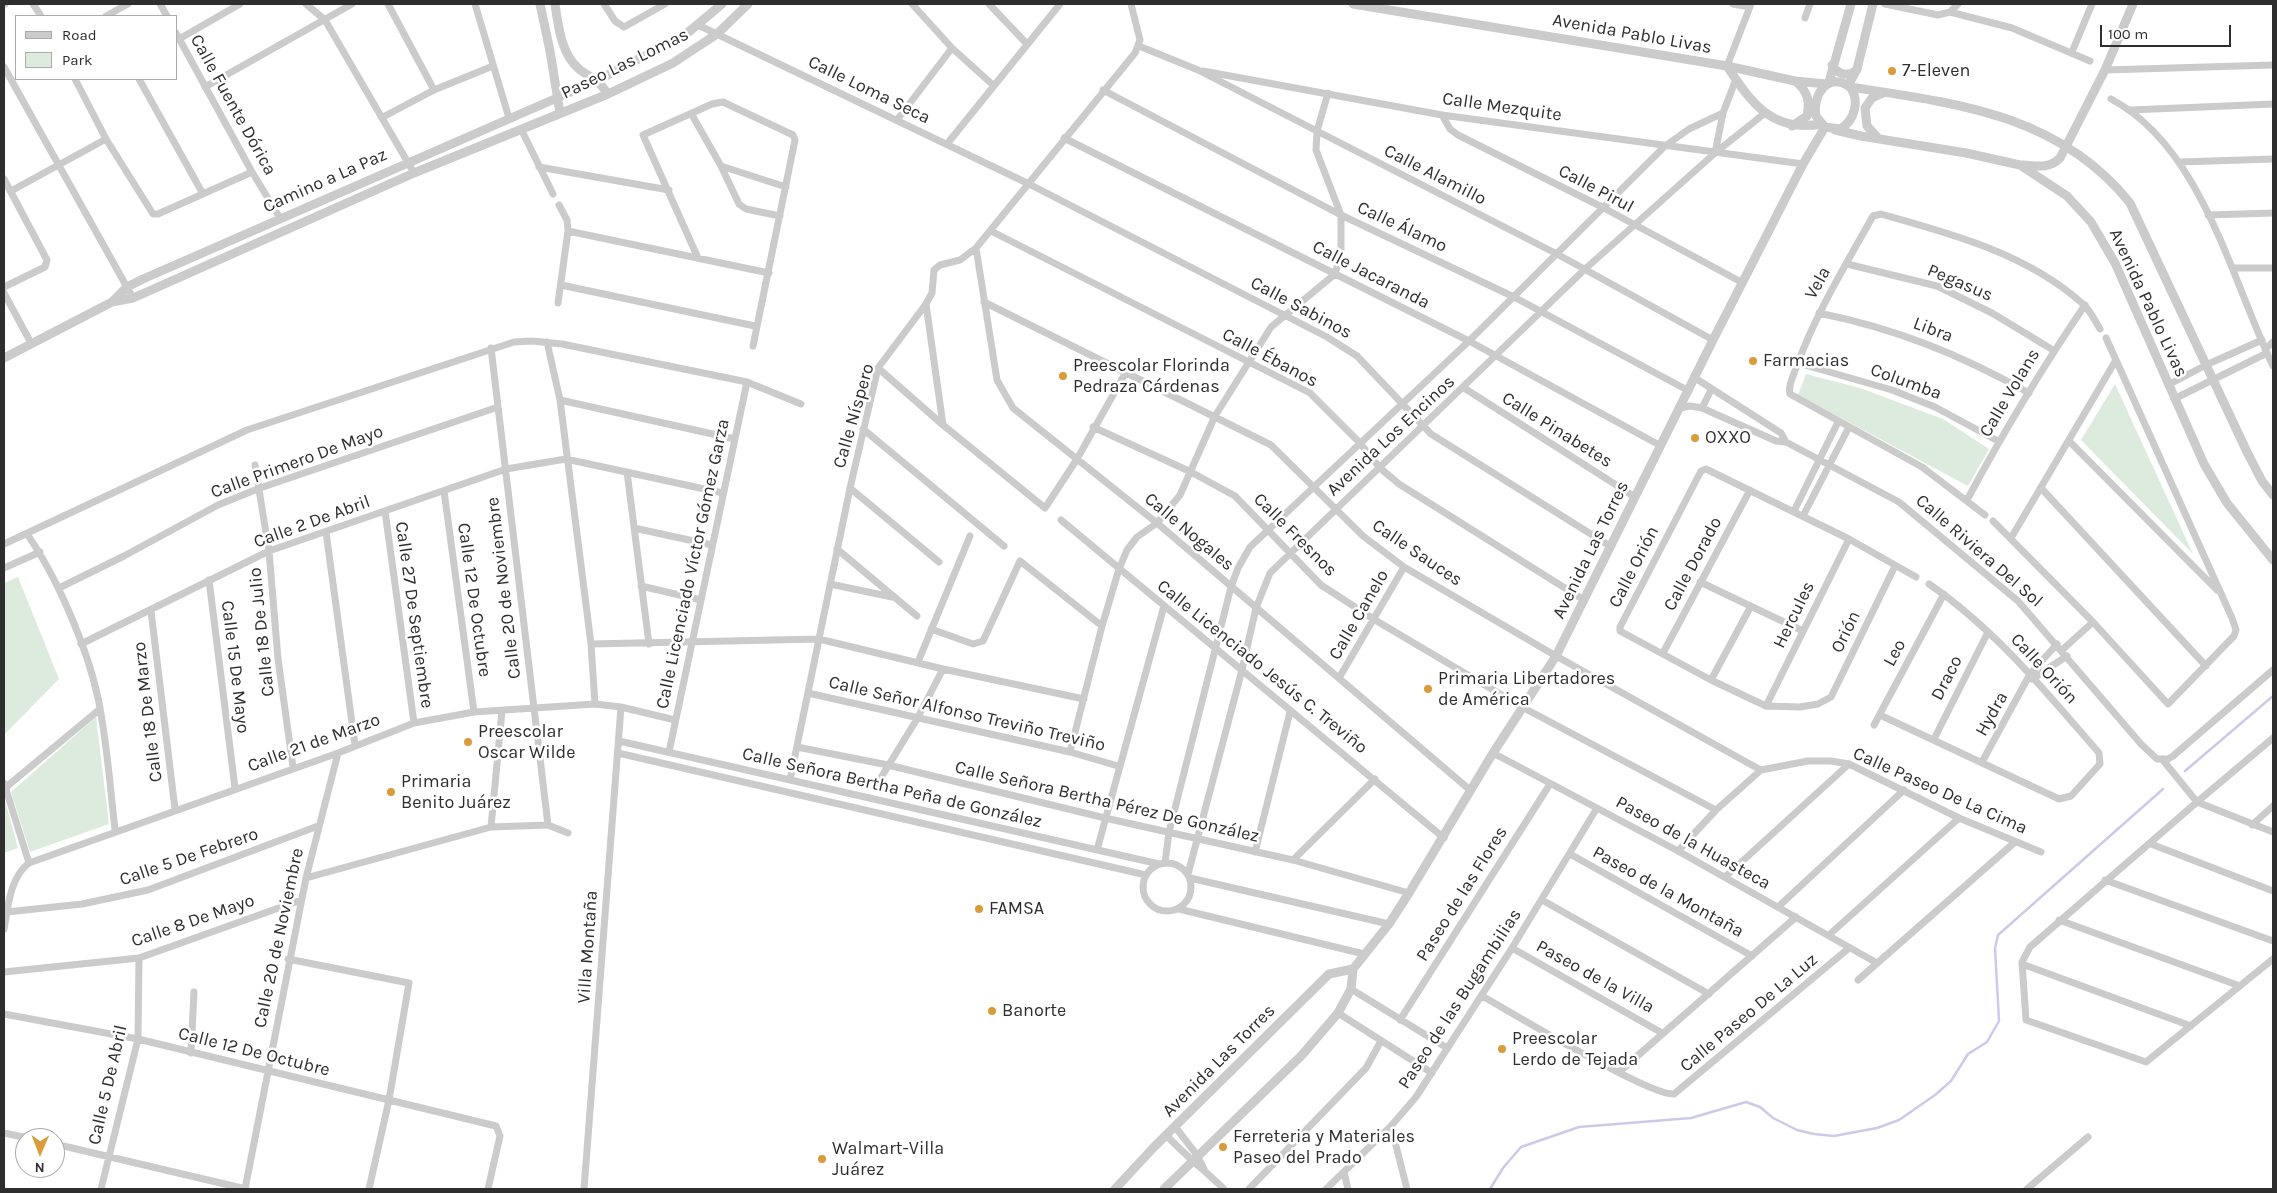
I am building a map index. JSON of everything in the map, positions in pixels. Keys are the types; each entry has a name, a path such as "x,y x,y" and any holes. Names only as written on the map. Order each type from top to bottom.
{"street":[{"path":"34,4 40,15"},
{"path":"108,15 128,4"},
{"path":"160,4 166,15"},
{"path":"178,36 240,4"},
{"path":"306,4 325,20 414,173"},
{"path":"205,87 352,4"},
{"path":"388,4 434,90"},
{"path":"475,4 509,118"},
{"path":"540,4 560,113"},
{"path":"555,4 568,55 579,69 598,80 608,94"},
{"path":"604,4 617,23 624,26 629,26 665,4"},
{"name":"Camino a La Paz","path":"112,302 127,287 280,218 598,80 685,35 722,4"},
{"name":"Paseo Las Lomas","path":"560,113 608,94 673,63 717,34 748,4"},
{"path":"912,4 952,48 993,85"},
{"path":"989,4 1028,44"},
{"path":"947,144 1060,4"},
{"path":"1131,4 1139,30 1139,46"},
{"name":"Avenida Pablo Livas","path":"1353,4 1728,66 1795,81 1828,83"},
{"path":"1728,66 1751,5 1733,4"},
{"path":"1805,18 1810,4"},
{"path":"1828,83 1843,82 1849,86 1855,102 1852,118 1845,126 1834,130 1823,126 1815,111 1819,91 1828,83 1851,4"},
{"path":"1849,86 1857,69 1873,4"},
{"path":"1885,4 1938,14 1950,12 2012,28 2090,60"},
{"path":"1945,4 1950,12"},
{"path":"1950,12 1958,4"},
{"path":"2072,52 2092,4"},
{"path":"2020,165 2043,167 2054,164 2068,146 2105,70 2133,4"},
{"name":"Calle Loma Seca","path":"698,25 1027,183"},
{"name":"Calle Fuente Dórica","path":"178,36 252,172 280,218"},
{"name":"Calle Alamillo","path":"1139,46 1198,70 1557,254 1713,340"},
{"name":"Calle Níspero","path":"790,780 850,488 878,368 926,304 932,293 934,270 940,265 960,260 976,248 1139,46"},
{"path":"897,120 952,48"},
{"path":"1832,65 1840,73 1846,75 1852,74 1857,69"},
{"path":"2105,70 2273,65"},
{"path":"383,117 434,90 493,66"},
{"name":"Avenida Pablo Livas","path":"1728,66 1736,79 1765,113 1776,121 1792,126 1823,126"},
{"path":"4,67 133,298"},
{"name":"Calle Mezquite","path":"1198,70 1442,115 1803,164"},
{"path":"1715,153 1723,113 1736,79"},
{"path":"76,80 106,139 153,214 158,214 252,172"},
{"path":"140,80 203,194"},
{"path":"1792,126 1807,116 1809,103 1804,89 1795,81"},
{"name":"Avenida Pablo Livas","path":"1849,86 1972,107 1994,113 2068,146 2102,171 2130,203 2250,459 2262,481 2273,495"},
{"name":"Calle Álamo","path":"1103,90 1341,214 1514,297 1689,391"},
{"path":"1879,139 1867,126 1865,108 1872,98 1886,92"},
{"path":"1070,752 1102,626 1119,569 1127,550 1137,537 1157,523 1180,495 1215,416 1271,327 1335,274 1340,254 1341,214 1316,150 1317,131 1328,93"},
{"path":"2111,99 2130,110 2178,162 2208,215 2233,268 2273,366"},
{"path":"698,258 643,135 712,104 722,102 793,135 795,146 769,273 755,326 753,346"},
{"path":"2130,110 2273,104"},
{"path":"528,110 533,124"},
{"name":"Camino a La Paz","path":"4,358 112,302 133,298 414,173 560,113"},
{"name":"Avenida Los Encinos","path":"1162,863 1231,587 1244,555 1268,529 1469,341 1665,146 1689,129 1723,113"},
{"name":"Avenida Los Encinos","path":"1189,876 1196,839 1242,670 1256,608 1270,573 1335,508 1464,388 1584,270 1715,153 1765,113"},
{"path":"692,114 721,166 739,204 746,209 780,216"},
{"name":"Calle Pirul","path":"1442,115 1450,129 1458,135 1602,207 1633,226 1743,283"},
{"name":"Avenida Las Torres","path":"1164,1189 1302,1055 1338,1014 1351,989 1354,969 1389,924 1444,838 1493,753 1556,656 1713,340 1823,126"},
{"path":"520,129 553,194"},
{"name":"Avenida Pablo Livas","path":"1834,130 1966,153 2020,165 2067,196 2091,222 2115,263 2204,464 2227,502 2273,560"},
{"name":"Calle Jacaranda","path":"1064,138 1469,341 1661,446"},
{"path":"11,191 106,139"},
{"path":"2178,162 2273,159"},
{"path":"721,166 786,187"},
{"path":"539,167 669,190"},
{"path":"4,179 47,257 45,266 4,287"},
{"name":"Calle Sabinos","path":"1027,183 1343,346 1402,402 1422,426 1441,442 1610,546"},
{"path":"322,200 328,212"},
{"path":"558,303 568,231 567,220 559,205"},
{"path":"2208,215 2273,213"},
{"name":"Vela","path":"1985,515 1922,467 1790,394 1789,388 1819,313 1873,216 1881,214 1952,234 1995,252 2055,283 2085,305"},
{"path":"568,231 769,273"},
{"name":"Calle Ébanos","path":"991,231 1310,393 1360,443 1380,468 1416,496 1584,600"},
{"name":"Calle Nogales","path":"976,248 997,380 1003,394 1013,408 1157,523 1470,790"},
{"name":"Pegasus","path":"1847,264 1937,286 1992,313 2054,350"},
{"path":"2233,268 2273,268"},
{"path":"560,285 755,326"},
{"path":"4,294 31,343"},
{"name":"Calle Sauces","path":"984,302 1270,445 1314,486 1373,546 1404,567 1556,656"},
{"path":"926,304 943,425"},
{"path":"2085,305 2100,329"},
{"name":"Calle Volans","path":"1967,500 1998,441 2054,350 2085,305"},
{"name":"Libra","path":"1819,313 1862,322 1913,338 1979,365 2029,393"},
{"path":"1993,521 2093,622 2168,704 2232,641 2236,630 2106,338"},
{"path":"2168,385 2206,365 2262,340"},
{"path":"4,544 247,430 491,348 514,342 547,342 747,382 801,404"},
{"path":"547,342 560,400 591,644 595,704"},
{"path":"2174,399 2266,351 2273,342"},
{"name":"Calle 20 de Noviembre","path":"491,348 548,825"},
{"path":"2232,354 2238,366"},
{"path":"2011,538 2070,442 2116,360"},
{"name":"Columba","path":"1798,363 1892,390 1934,407 1998,441"},
{"path":"878,368 943,425 1046,508 1077,460 1093,427 1126,372"},
{"name":"Calle Riviera Del Sol","path":"1695,378 1781,433 1786,442"},
{"name":"Calle Licenciado Víctor Gómez Garza","path":"669,752 747,382"},
{"name":"Calle Pinabetes","path":"1464,388 1635,497"},
{"path":"1702,408 1711,390"},
{"path":"560,400 735,438"},
{"name":"Calle Riviera Del Sol","path":"1680,408 1690,406 1702,408 1776,441 1786,442 1819,457 1899,502 2018,601 2141,744 2153,756 2162,760 2197,802"},
{"name":"Calle Primero De Mayo","path":"59,588 124,556 218,505 260,488 498,407"},
{"path":"1737,423 1744,410"},
{"path":"1794,511 1819,457 1838,422"},
{"name":"Calle Fresnos","path":"1093,427 1191,472 1235,496 1321,585 1375,620 1522,707 1716,810"},
{"path":"1804,516 1849,427"},
{"path":"863,429 1004,546"},
{"path":"2070,442 2221,594"},
{"path":"566,459 723,493"},
{"name":"Calle 2 De Abril","path":"80,644 151,611 268,551 506,468 566,459"},
{"name":"Calle 18 De Julio","path":"255,465 260,488 268,551 278,659 293,767"},
{"name":"Calle Orión","path":"1818,704 1800,707 1766,706 1711,680 1620,631 1620,627 1645,575 1701,471 1710,469 1850,539 1916,578"},
{"path":"627,472 649,644"},
{"path":"1805,486 1816,491"},
{"path":"850,488 939,562"},
{"path":"2041,488 2206,666"},
{"name":"Calle Dorado","path":"1662,654 1750,490"},
{"name":"Calle 12 De Octubre","path":"444,491 474,712"},
{"name":"Calle 27 De Septiembre","path":"385,511 414,723"},
{"name":"Calle Licenciado Jesús C. Treviño","path":"1061,520 1444,838"},
{"path":"634,528 712,545"},
{"path":"326,532 355,745"},
{"path":"27,534 40,552 59,588 80,644 100,709 115,830"},
{"path":"918,662 970,536"},
{"name":"Hercules","path":"1766,706 1802,631 1850,539"},
{"path":"837,549 916,616"},
{"path":"4,568 40,552"},
{"path":"931,630 973,644 982,642 1020,561 1102,626"},
{"name":"Orión","path":"1818,704 1831,696 1895,566"},
{"name":"Calle Canelo","path":"1339,678 1375,620 1404,567"},
{"name":"Calle 15 De Mayo","path":"209,580 235,788"},
{"path":"1700,582 1802,631"},
{"path":"830,584 892,597"},
{"name":"Calle Orión","path":"1930,584 1988,632 2031,677 2099,753 2100,764 2071,796 2059,798 1982,762"},
{"path":"641,586 701,600"},
{"name":"Leo","path":"1874,725 1944,594"},
{"path":"1097,850 1118,766 1164,606"},
{"path":"1711,680 1751,606"},
{"name":"Calle 18 De Marzo","path":"151,611 174,809"},
{"path":"2062,650 2093,622"},
{"name":"Draco","path":"1934,739 1988,632"},
{"path":"591,644 692,644 819,639 943,669 1084,699"},
{"name":"Hydra","path":"1982,762 2031,677 2062,650"},
{"name":"Hydra","path":"2031,677 2062,650"},
{"path":"1556,656 1762,770 1716,810 1678,851"},
{"path":"877,784 917,719 943,669"},
{"path":"2162,760 2173,756 2273,670"},
{"name":"Calle Señor Alfonso Treviño Treviño","path":"808,693 1070,752 1118,766"},
{"name":"Calle 21 de Marzo","path":"29,863 115,830 338,753 414,723 474,712 533,707 595,704 621,707"},
{"path":"621,707 675,720"},
{"name":"Villa Montaña","path":"584,1189 621,707"},
{"path":"4,929 16,878 22,868 29,863 4,786 100,709"},
{"path":"492,827 502,711"},
{"path":"1255,852 1290,712"},
{"path":"1880,714 1982,762"},
{"path":"2273,738 2150,844 2105,880 2030,947 2022,958 2026,1020 2146,1062 2273,959"},
{"name":"Calle Señora Bertha Peña de González","path":"619,741 1097,850 1162,863"},
{"name":"Calle Señora Bertha Pérez De González","path":"797,747 888,765 1105,818 1293,860 1409,893"},
{"name":"Calle 20 de Noviembre","path":"245,1189 288,959 318,826 338,753"},
{"name":"Calle Señora Bertha Peña de González","path":"618,753 1146,875"},
{"name":"Paseo de la Huasteca","path":"1493,753 1726,877 1877,963"},
{"name":"Calle Paseo De La Cima","path":"1762,770 1808,761 1832,761 1848,764 1959,818 2041,852"},
{"path":"708,774 711,762"},
{"path":"1726,877 1848,764"},
{"path":"1293,860 1375,780"},
{"name":"Paseo de las Flores","path":"1400,1020 1550,784"},
{"path":"1778,907 1904,790"},
{"path":"2197,802 2273,832"},
{"path":"2252,825 2273,806"},
{"name":"Paseo de las Bugambilias","path":"1326,1189 1391,1126 1432,1073 1542,900 1597,808"},
{"path":"1829,935 1959,818"},
{"path":"306,878 492,827 548,825 568,833"},
{"name":"Calle 5 De Febrero","path":"7,912 82,904 148,890 318,826"},
{"path":"1858,980 2015,842"},
{"path":"2150,844 2273,891"},
{"name":"Paseo de la Montaña","path":"1570,854 1752,956"},
{"path":"1189,876 1190,895 1187,902 1179,909 1169,912 1160,911 1151,906 1142,892 1146,875 1162,863 1178,865 1189,876 1389,924"},
{"path":"2105,880 2273,941"},
{"name":"Calle 8 De Mayo","path":"4,972 139,958 301,900"},
{"path":"1542,900 1709,994"},
{"path":"1179,909 1364,954"},
{"path":"1482,996 1619,1072 1796,917"},
{"path":"2059,920 2240,986"},
{"name":"Paseo de la Villa","path":"1512,948 1662,1033"},
{"name":"Calle Paseo De La Luz","path":"1619,1072 1665,1094 1678,1092 1849,948"},
{"name":"Calle 5 De Abril","path":"100,1189 138,1039 139,958"},
{"path":"288,959 409,983 388,1100 369,1189"},
{"path":"2022,964 2191,1026"},
{"name":"Avenida Las Torres","path":"1115,1189 1329,974 1354,969"},
{"path":"1351,989 1447,1048"},
{"path":"191,1053 194,992"},
{"name":"Calle 12 De Octubre","path":"4,1014 138,1039 496,1126 500,1136 488,1189"},
{"path":"1338,1014 1432,1073"},
{"path":"1249,1189 1366,1068 1382,1041"},
{"path":"1391,1126 1407,1189"},
{"path":"1176,1128 1194,1158 1224,1189"},
{"path":"1167,1136 1194,1158"},
{"path":"2027,1189 2088,1137"},
{"path":"65,1146 245,1189"},
{"path":"1344,1172 1348,1189"}],"green space":[{"path":"1806,374 1860,388 1943,419 1989,449 1968,486 1798,395"},
{"path":"2115,384 2193,554 2081,440"},
{"path":"18,577 59,679 4,735 4,583"},
{"path":"96,717 109,824 30,852 11,792"},
{"path":"4,797 18,848 4,853"}],"waterway":[{"path":"2185,771 2273,696"},
{"path":"1490,1189 1503,1168 1521,1147 1579,1127 1691,1118 1746,1102 1760,1107 1773,1118 1797,1130 1814,1134 1834,1136 1877,1128 1899,1120 1935,1095 1951,1081 1968,1054 1987,1042 1999,1021 1995,948 1998,935 2163,789"}],"place":[{"name":"7-Eleven","path":"1892,71"},
{"name":"Farmacias","path":"1753,361"},
{"name":"Preescolar Florinda Pedraza Cárdenas","path":"1063,376"},
{"name":"OXXO","path":"1695,438"},
{"name":"Primaria Libertadores de América","path":"1428,689"},
{"name":"Preescolar Oscar Wilde","path":"468,742"},
{"name":"Primaria Benito Juárez","path":"391,792"},
{"name":"FAMSA","path":"979,909"},
{"name":"Banorte","path":"992,1011"},
{"name":"Preescolar Lerdo de Tejada","path":"1502,1049"},
{"name":"Ferreteria y Materiales Paseo del Prado","path":"1223,1147"},
{"name":"Walmart-Villa Juárez","path":"822,1159"}]}
